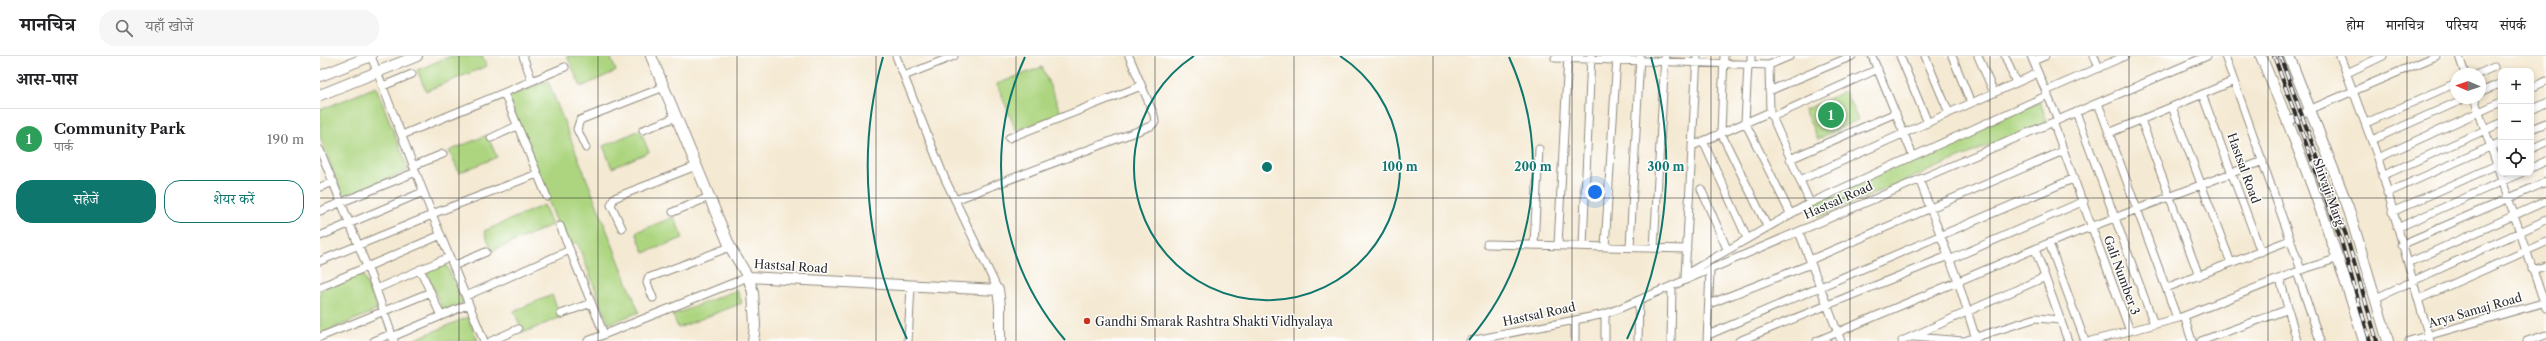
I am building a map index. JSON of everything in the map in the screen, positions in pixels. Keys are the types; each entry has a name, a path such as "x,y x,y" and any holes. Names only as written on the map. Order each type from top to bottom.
{"street":[{"path":"320,76 371,56 440,235 484,341"},
{"path":"320,95 416,56"},
{"path":"523,56 532,81"},
{"name":"Hastsal Road","path":"651,56 730,247 748,277 911,287 998,290"},
{"path":"896,56 955,200 998,290 1000,305 1000,341"},
{"path":"904,76 954,56"},
{"path":"955,200 1151,126 1155,122 1154,115 1129,56"},
{"path":"1724,56 1721,133 1767,226"},
{"path":"1751,56 1745,122 1790,213"},
{"path":"1555,58 1697,60 1724,64 1769,66 1790,56"},
{"path":"1770,91 1852,56"},
{"path":"1872,56 1913,156"},
{"path":"1900,56 1928,123"},
{"path":"1925,56 1949,113"},
{"path":"1952,56 1972,103"},
{"path":"1978,56 1994,93"},
{"path":"2005,56 2016,83"},
{"path":"2032,58 2045,56"},
{"path":"2094,56 2099,68"},
{"path":"1685,278 1727,249 1790,213 2047,93 2117,58 2126,56"},
{"name":"Hastsal Road","path":"1470,341 1605,314 1639,301 1672,287 1685,278 1710,271 2207,56"},
{"path":"2225,56 2290,240 2320,341"},
{"name":"Shivaji Marg","path":"2262,56 2290,121 2339,258 2364,341"},
{"name":"Shivaji Marg","path":"2289,56 2311,109 2348,208 2388,341"},
{"path":"2341,56 2378,158 2401,245 2415,281 2429,338"},
{"path":"2347,73 2383,56"},
{"path":"2290,121 2311,109 2436,56"},
{"path":"2459,56 2463,68"},
{"path":"1558,246 1568,57"},
{"path":"1582,246 1591,58"},
{"path":"1605,247 1616,58"},
{"name":"Gali Number 3","path":"2032,58 2047,93 2056,121 2063,151 2084,201 2130,331"},
{"path":"1630,247 1640,59"},
{"path":"1654,248 1665,59"},
{"path":"1685,278 1697,60"},
{"path":"1769,66 1771,114 1810,203"},
{"path":"402,135 565,67"},
{"path":"2486,70 2494,67"},
{"path":"1692,146 1745,122 1771,114 1878,69"},
{"path":"1800,180 2038,73"},
{"path":"383,86 412,74"},
{"path":"2109,133 2234,81"},
{"path":"2534,87 2546,81"},
{"path":"2486,90 2498,85"},
{"path":"1009,138 1141,86"},
{"path":"2366,123 2450,86"},
{"path":"586,148 577,129 580,120 664,87"},
{"path":"504,93 547,197"},
{"name":"Hastsal Road","path":"2202,94 2233,172 2261,252"},
{"path":"2098,103 2138,208 2166,288 2192,341"},
{"path":"2378,158 2498,103"},
{"path":"2534,109 2546,103"},
{"path":"2372,140 2453,104"},
{"path":"2476,104 2498,162"},
{"path":"2172,106 2231,263"},
{"path":"2076,112 2154,324"},
{"path":"1790,159 1896,113"},
{"path":"644,130 676,117"},
{"path":"2141,120 2198,276"},
{"path":"2534,128 2546,122"},
{"path":"2382,176 2498,124"},
{"path":"491,138 517,126"},
{"path":"1703,141 1746,238"},
{"path":"2534,148 2546,142"},
{"path":"2387,192 2498,143"},
{"path":"1534,245 1539,149"},
{"path":"320,150 322,160 334,182 376,289 392,337"},
{"path":"1709,304 1810,262 1930,208 2063,151"},
{"path":"320,211 414,169 443,154"},
{"path":"1817,341 2049,243 2263,161"},
{"path":"2534,167 2546,161"},
{"path":"2392,212 2498,164"},
{"path":"622,228 611,205 614,198 696,166"},
{"path":"320,261 432,214 537,174"},
{"path":"2502,176 2516,216 2532,270 2545,304"},
{"path":"2397,228 2514,176"},
{"path":"1710,271 1708,338 1820,287 2075,178"},
{"path":"1919,180 1958,282 1976,339"},
{"path":"320,187 334,182"},
{"path":"2401,245 2546,182"},
{"path":"1701,189 1727,249"},
{"path":"320,236 423,192"},
{"path":"673,212 709,197"},
{"path":"1739,341 1949,258 2084,201"},
{"path":"2408,263 2516,216 2546,201"},
{"path":"2376,298 2546,220"},
{"path":"560,226 604,334"},
{"path":"1799,232 1841,341"},
{"path":"320,287 440,235"},
{"path":"2166,288 2290,240"},
{"path":"2419,299 2546,242"},
{"path":"2049,243 2085,341"},
{"path":"1487,244 1687,249"},
{"path":"653,298 647,283 648,278 730,247"},
{"path":"2035,249 2068,341"},
{"path":"466,296 570,250"},
{"path":"454,266 486,252"},
{"path":"376,289 449,256"},
{"path":"2091,341 2180,317 2280,278 2339,258"},
{"path":"2532,270 2546,266"},
{"path":"420,269 440,316"},
{"path":"588,341 748,277 753,292 755,326 753,341"},
{"path":"1902,341 2045,277"},
{"path":"2280,278 2297,341"},
{"path":"908,341 911,287"},
{"path":"1671,341 1672,287"},
{"path":"320,337 431,292"},
{"path":"1638,341 1639,301"},
{"path":"562,314 591,303"},
{"path":"374,341 392,337 469,304"},
{"name":"Arya Samaj Road","path":"2409,341 2429,338 2545,304"},
{"path":"2201,341 2289,309"},
{"path":"1605,314 1605,341"},
{"path":"1911,337 1964,341 1976,339 2036,318 2061,320"},
{"path":"1575,320 1575,341"},
{"path":"491,341 518,329"},
{"path":"2527,341 2546,335"}],"green space":[{"path":"451,56 482,56 487,66 426,91 417,70"},
{"path":"567,56 610,56 616,71 581,87"},
{"path":"1042,67 1061,113 1016,131 997,84"},
{"path":"548,81 639,312 609,324 577,242 566,246 508,97"},
{"path":"376,87 409,170 343,198 320,137 320,110"},
{"path":"1845,91 1858,120 1818,139 1804,110"},
{"path":"2040,102 2047,121 1819,217 1814,201"},
{"path":"640,130 649,152 612,168 603,146"},
{"path":"487,135 497,157 459,173 449,151"},
{"path":"544,205 552,225 492,251 484,231"},
{"path":"674,217 683,238 644,253 636,232"},
{"path":"445,262 463,303 443,312 426,271"},
{"path":"362,273 378,310 320,334 320,290"},
{"path":"737,290 742,303 678,328 673,315"},
{"path":"552,295 561,317 523,333 514,311"},
{"path":"468,317 478,341 411,341"}],"railway":[{"path":"2274,56 2340,237 2370,341"},
{"path":"2280,56 2346,235 2377,341"}],"place":[{"name":"Community Park","path":"1831,115"},
{"name":"Gandhi Smarak Rashtra Shakti Vidhyalaya","path":"1087,321"}]}
